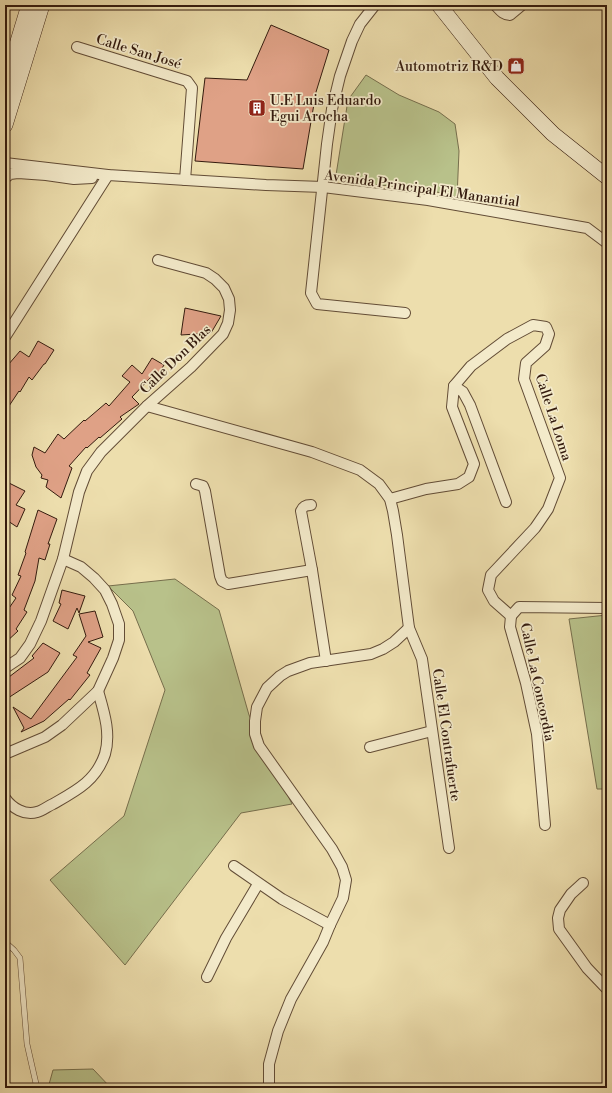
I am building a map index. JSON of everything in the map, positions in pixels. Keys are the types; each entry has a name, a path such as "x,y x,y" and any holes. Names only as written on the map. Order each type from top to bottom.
{"street":[{"path":"5,125 42,5"},
{"path":"375,5 360,24 352,41 340,76 332,109 311,293 317,304 405,313"},
{"path":"439,5 497,78 553,134 607,177"},
{"path":"495,5 506,15 510,15 522,5"},
{"path":"5,84 26,6"},
{"name":"Calle San José","path":"77,47 187,81 192,88 184,180"},
{"path":"5,163 108,175"},
{"path":"5,178 10,174 18,173 74,179 89,179 108,175"},
{"path":"5,337 108,175"},
{"name":"Avenida Principal El Manantial","path":"108,175 322,187 428,200 587,228 607,243"},
{"name":"Calle Don Blas","path":"5,668 20,658 30,644 41,621 63,559 79,492 87,471 101,452 147,406 191,367 223,334 228,323 230,310 228,299 224,288 215,279 206,273 158,260"},
{"name":"Calle La Loma","path":"454,386 471,366 507,339 533,325 546,327 548,334 545,346 526,363 524,379 560,478 548,509 535,528 491,575 488,590 494,601 511,616"},
{"path":"147,406 312,452 360,470 379,484 390,499 426,489 458,484 469,477 474,464 452,407 454,386 463,392 470,405 506,502"},
{"path":"196,484 202,486 205,491 222,581 228,584 312,570"},
{"name":"Calle El Contrafuerte","path":"390,499 397,535 409,628 422,659 449,848"},
{"path":"311,504 305,505 301,511 326,661"},
{"path":"5,754 45,737 62,725 98,691 113,658 119,640 119,624 105,590 81,567 63,559"},
{"path":"511,616 519,607 607,608"},
{"name":"Calle La Concordia","path":"511,616 510,627 526,683 537,734 545,825"},
{"path":"269,1088 269,1064 278,1031 291,999 323,942 343,898 346,880 342,867 318,830 259,746 255,734 257,707 267,688 288,671 310,663 371,654 394,642 409,628"},
{"path":"5,798 18,810 28,813 37,812 78,790 92,777 100,766 105,753 107,738 106,721 98,691"},
{"path":"370,747 432,731"},
{"path":"234,866 258,884 282,899 330,925"},
{"path":"583,883 571,894 560,910 558,918 559,929 587,968 607,989"},
{"path":"207,977 226,938 258,884"}],"lane":[{"path":"5,942 20,958 27,1044 37,1088"}],"green space":[{"path":"366,75 399,95 439,112 455,124 459,151 457,198 450,194 401,187 345,182 336,175 348,100"},
{"path":"175,579 219,610 249,715 292,804 241,813 125,965 50,880 124,816 165,690 133,611 108,586"},
{"path":"607,615 607,789 597,789 569,619"},
{"path":"93,1069 111,1088 48,1088 53,1070"}],"building":[{"name":"U.E Luis Eduardo Egui Arocha","path":"271,25 329,50 316,92 303,169 195,161 205,78 247,80"},
{"path":"185,308 221,316 211,333 181,335"},
{"path":"38,341 54,350 32,380 29,377 5,412 5,363 8,365 20,351 29,357"},
{"path":"152,358 164,365 157,376 154,374 132,397 139,404 120,417 122,419 100,438 99,437 87,448 86,447 69,466 72,468 61,498 46,487 48,480 41,478 42,475 36,467 32,455 34,447 45,453 58,434 64,439 84,420 85,421 106,403 109,406 130,382 122,376 132,365 142,374"},
{"path":"9,483 25,491 16,505 25,509 17,527 5,519 5,491"},
{"path":"38,510 57,519 48,544 50,544 45,560 39,558 35,581 24,610 27,612 16,629 18,631 5,643 5,614 16,598 12,595 21,576 18,575"},
{"path":"62,590 85,596 79,613 77,608 68,629 53,621 61,604 59,603"},
{"path":"95,611 103,637 88,642 101,648 87,673 90,675 70,700 69,699 44,721 21,732 24,728 13,707 31,719 77,657 73,655 86,636 79,614"},
{"path":"43,643 60,653 48,672 5,700 5,680 34,658 32,656"}],"place":[{"name":"Automotriz R&D","path":"516,66"},
{"name":"U.E Luis Eduardo Egui Arocha","path":"257,108"}]}
